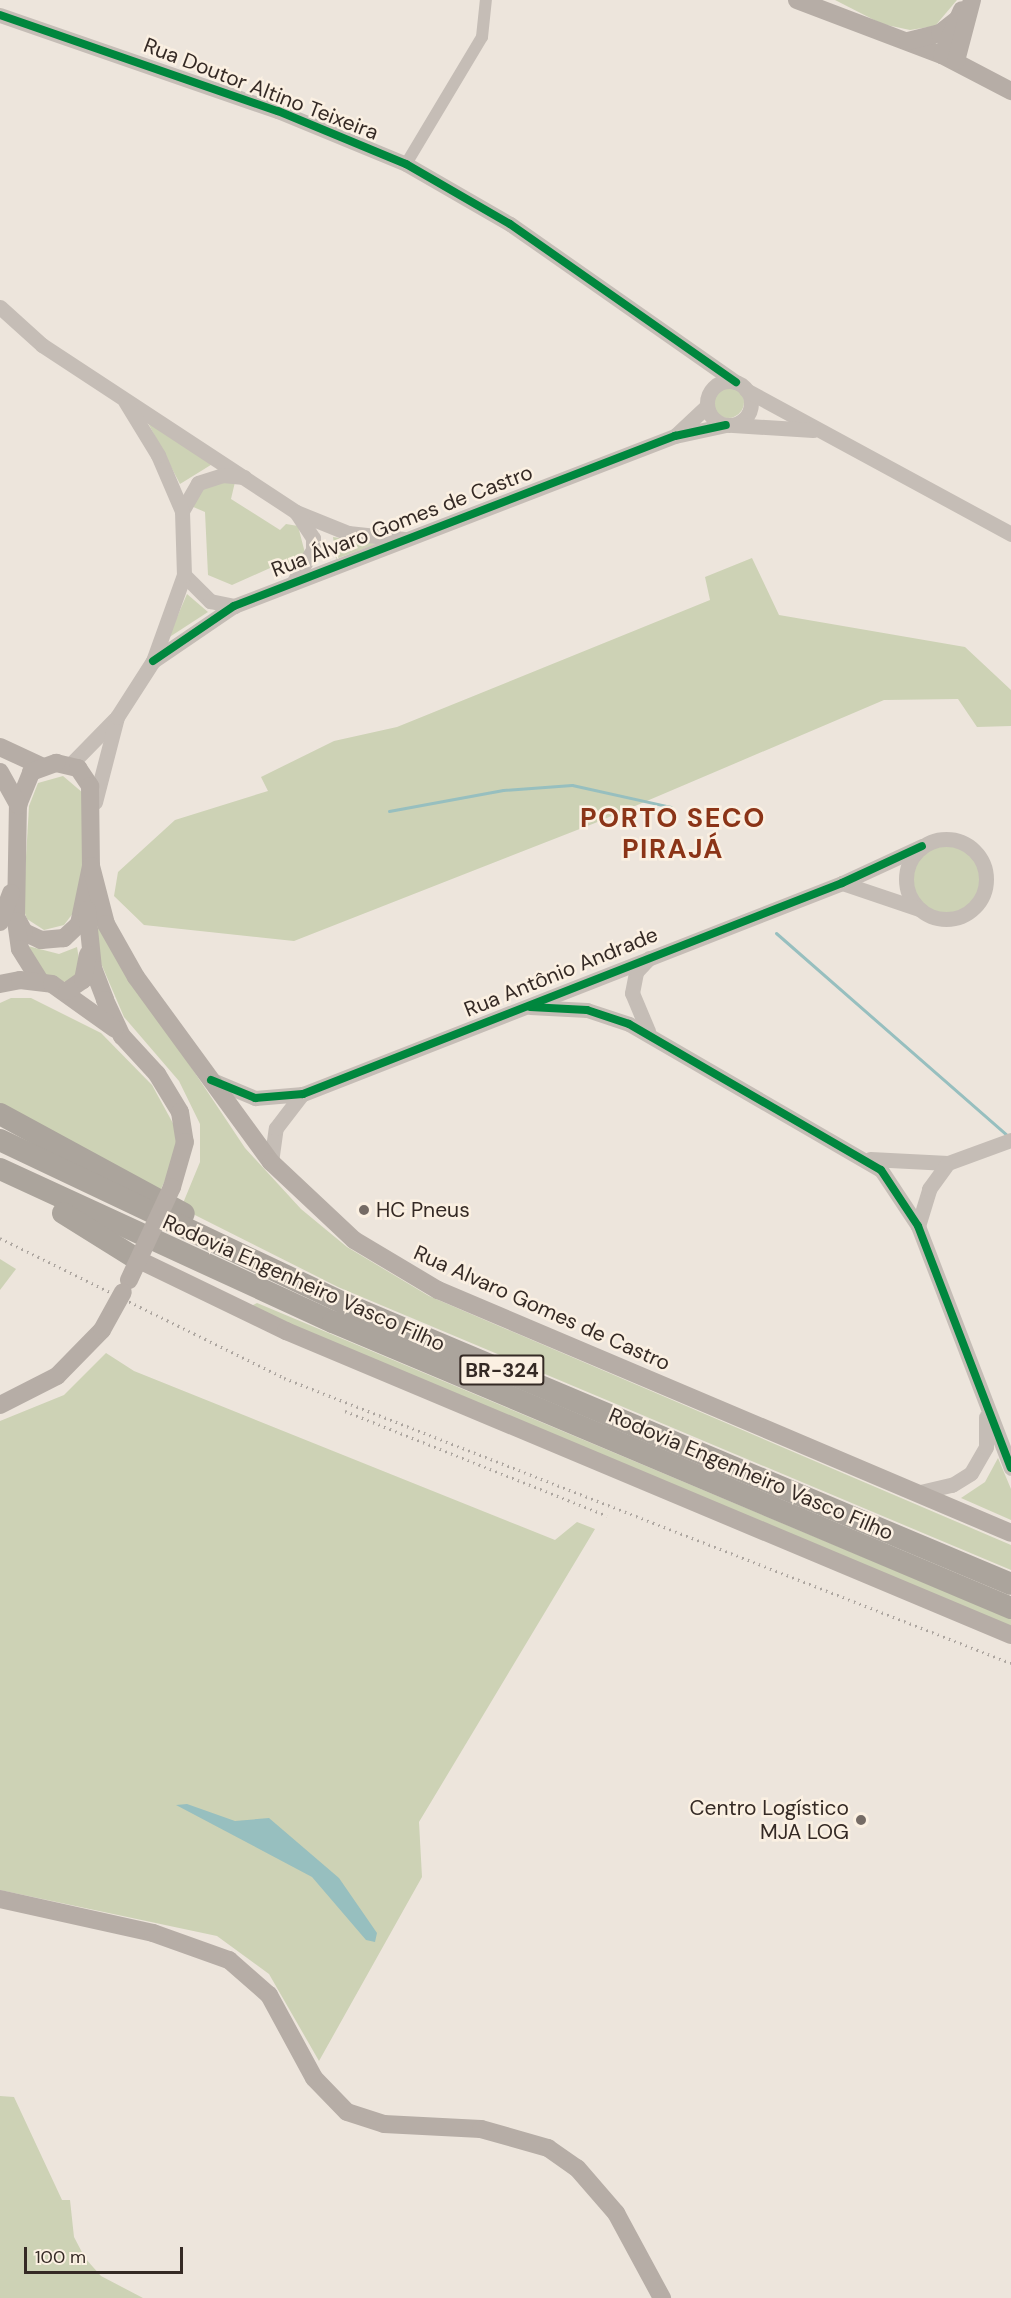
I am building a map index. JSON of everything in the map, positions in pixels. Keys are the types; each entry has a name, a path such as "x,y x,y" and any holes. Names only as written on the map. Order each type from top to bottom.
{"highway":[{"path":"0,1114 345,1305"},
{"name":"Rodovia Engenheiro Vasco Filho","path":"0,1140 345,1305 1011,1584"},
{"path":"8,1174 135,1258"},
{"name":"Rodovia Engenheiro Vasco Filho","path":"8,1174 344,1327 1011,1608"}],"main road":[{"path":"797,0 949,58 1011,91"},
{"path":"966,0 964,20 973,49 991,79"},
{"path":"949,58 972,0"},
{"path":"906,41 940,33 964,20"},
{"path":"0,747 41,766 70,765 90,786 93,812 91,867 86,904 79,924 64,938 32,937 8,919"},
{"path":"41,766 24,780 18,805 14,886 8,919 21,949 41,982"},
{"path":"0,771 18,805"},
{"name":"Rua Alvaro Gomes de Castro","path":"91,867 113,939 211,1080 271,1162 354,1240 438,1290 1011,1533"},
{"path":"86,904 89,946 98,982 122,1036"},
{"path":"67,991 83,980 89,946"},
{"path":"0,984 41,982 67,991 122,1036 157,1074 180,1112 185,1142 172,1187 126,1286 102,1330 57,1376 0,1405"},
{"path":"135,1258 296,1336 1011,1635"},
{"path":"0,1899 153,1933 229,1960 269,1995 314,2078 347,2112 384,2124 481,2129 548,2148 577,2168 616,2213 662,2298"}],"street":[{"path":"406,164 482,37 486,0"},
{"name":"Rua Doutor Altino Teixeira","path":"0,15 278,111 406,164 510,224 702,356 741,386 816,430 1011,534"},
{"path":"0,307 42,345 246,477"},
{"path":"702,356 713,419 729,425"},
{"path":"718,383 741,386 749,412 729,425 675,436 708,399 718,383"},
{"path":"123,398 159,455 182,511"},
{"name":"Rua Doutor Altino Teixeira","path":"729,425 816,430"},
{"name":"Rua Álvaro Gomes de Castro","path":"153,661 234,606 675,436"},
{"path":"182,511 198,483 222,474 246,477"},
{"name":"Rua Álvaro Gomes de Castro","path":"246,477 296,512 348,533 406,539"},
{"name":"Rua Álvaro Gomes de Castro","path":"70,765 117,717 153,661 184,575 182,511"},
{"path":"293,583 313,550 313,538 296,512"},
{"path":"184,575 210,601 234,606"},
{"name":"Rua Álvaro Gomes de Castro","path":"93,812 117,717"},
{"path":"842,884 946,919 966,913 981,899 986,872 981,859 961,841 934,840 922,846 906,878 921,910"},
{"name":"Rua Antônio Andrade","path":"211,1080 255,1098 303,1094 653,954 842,884 922,846"},
{"path":"650,1034 637,1015 632,993 636,972 653,954"},
{"path":"519,1007 587,1010 650,1034 864,1157 897,1188 918,1226 1011,1468"},
{"name":"Rua Antônio Andrade","path":"271,1162 276,1128 303,1094"},
{"path":"864,1157 902,1164 948,1163 1008,1141"},
{"path":"918,1226 929,1189 948,1163"},
{"path":"916,1493 962,1481 978,1466 988,1437 981,1390"}],"green space":[{"path":"835,0 957,0 935,26 910,30 882,24"},
{"path":"728,386 739,391 744,402 739,413 728,418 717,413 712,402 717,391"},
{"path":"146,419 214,463 180,484"},
{"path":"212,481 235,482 231,499 280,530 286,524 298,526 305,553 291,573 279,564 232,585 208,575 205,512 191,506 196,493"},
{"path":"333,537 377,544 336,559"},
{"path":"752,558 779,615 965,647 1011,690 1011,726 977,727 958,699 884,700 595,823 294,941 144,925 114,896 118,872 175,820 268,791 261,777 334,741 397,727 710,600 705,577"},
{"path":"187,594 208,612 168,638"},
{"path":"63,776 83,793 86,807 80,904 64,925 44,930 27,919 23,908 29,806 38,783"},
{"path":"946,845 959,848 970,855 977,866 980,879 977,892 970,903 959,910 946,913 933,910 922,903 915,892 912,879 915,866 922,855 933,848"},
{"path":"97,926 245,1148 301,1209 347,1247 429,1296 1011,1545 1011,1570 338,1287 181,1208 200,1162 200,1124 179,1081 124,1017 100,961"},
{"path":"24,945 59,954 77,947 81,971 75,985 46,976"},
{"path":"11,998 31,998 101,1033 152,1085 175,1127 177,1156 158,1195 0,1109 0,1003"},
{"path":"134,1248 251,1306 257,1303 1011,1619 1011,1628 301,1331"},
{"path":"0,1259 16,1269 0,1290"},
{"path":"106,1353 134,1371 555,1540 577,1522 595,1529 419,1822 422,1877 319,2061 269,1974 217,1936 0,1890 0,1421 64,1395"},
{"path":"998,1458 1011,1489 1011,1520 961,1498 985,1482"},
{"path":"0,2096 14,2097 62,2200 70,2200 74,2237 85,2258 101,2276 143,2298 0,2298"}],"water":[{"path":"187,1804 235,1821 269,1818 339,1878 377,1933 375,1942 366,1940 312,1877 176,1805"}],"waterway":[{"path":"389,811 503,790 572,785 671,807"},
{"path":"776,933 1007,1135"}],"railway":[{"path":"0,1238 284,1378 1011,1663"},
{"path":"345,1411 607,1516"}],"cycle path":[{"path":"0,15 278,111 406,164 510,224 736,382"},
{"path":"153,661 234,606 675,436 726,425"},
{"path":"211,1080 255,1098 303,1094 842,883 922,846"},
{"path":"530,1007 587,1010 629,1024 881,1170 918,1226 1011,1468"}],"place":[{"name":"HC Pneus","path":"364,1210"},
{"name":"Centro Logístico MJA LOG","path":"861,1820"}],"district":[{"name":"PORTO SECO PIRAJÁ","path":"673,832"}]}
